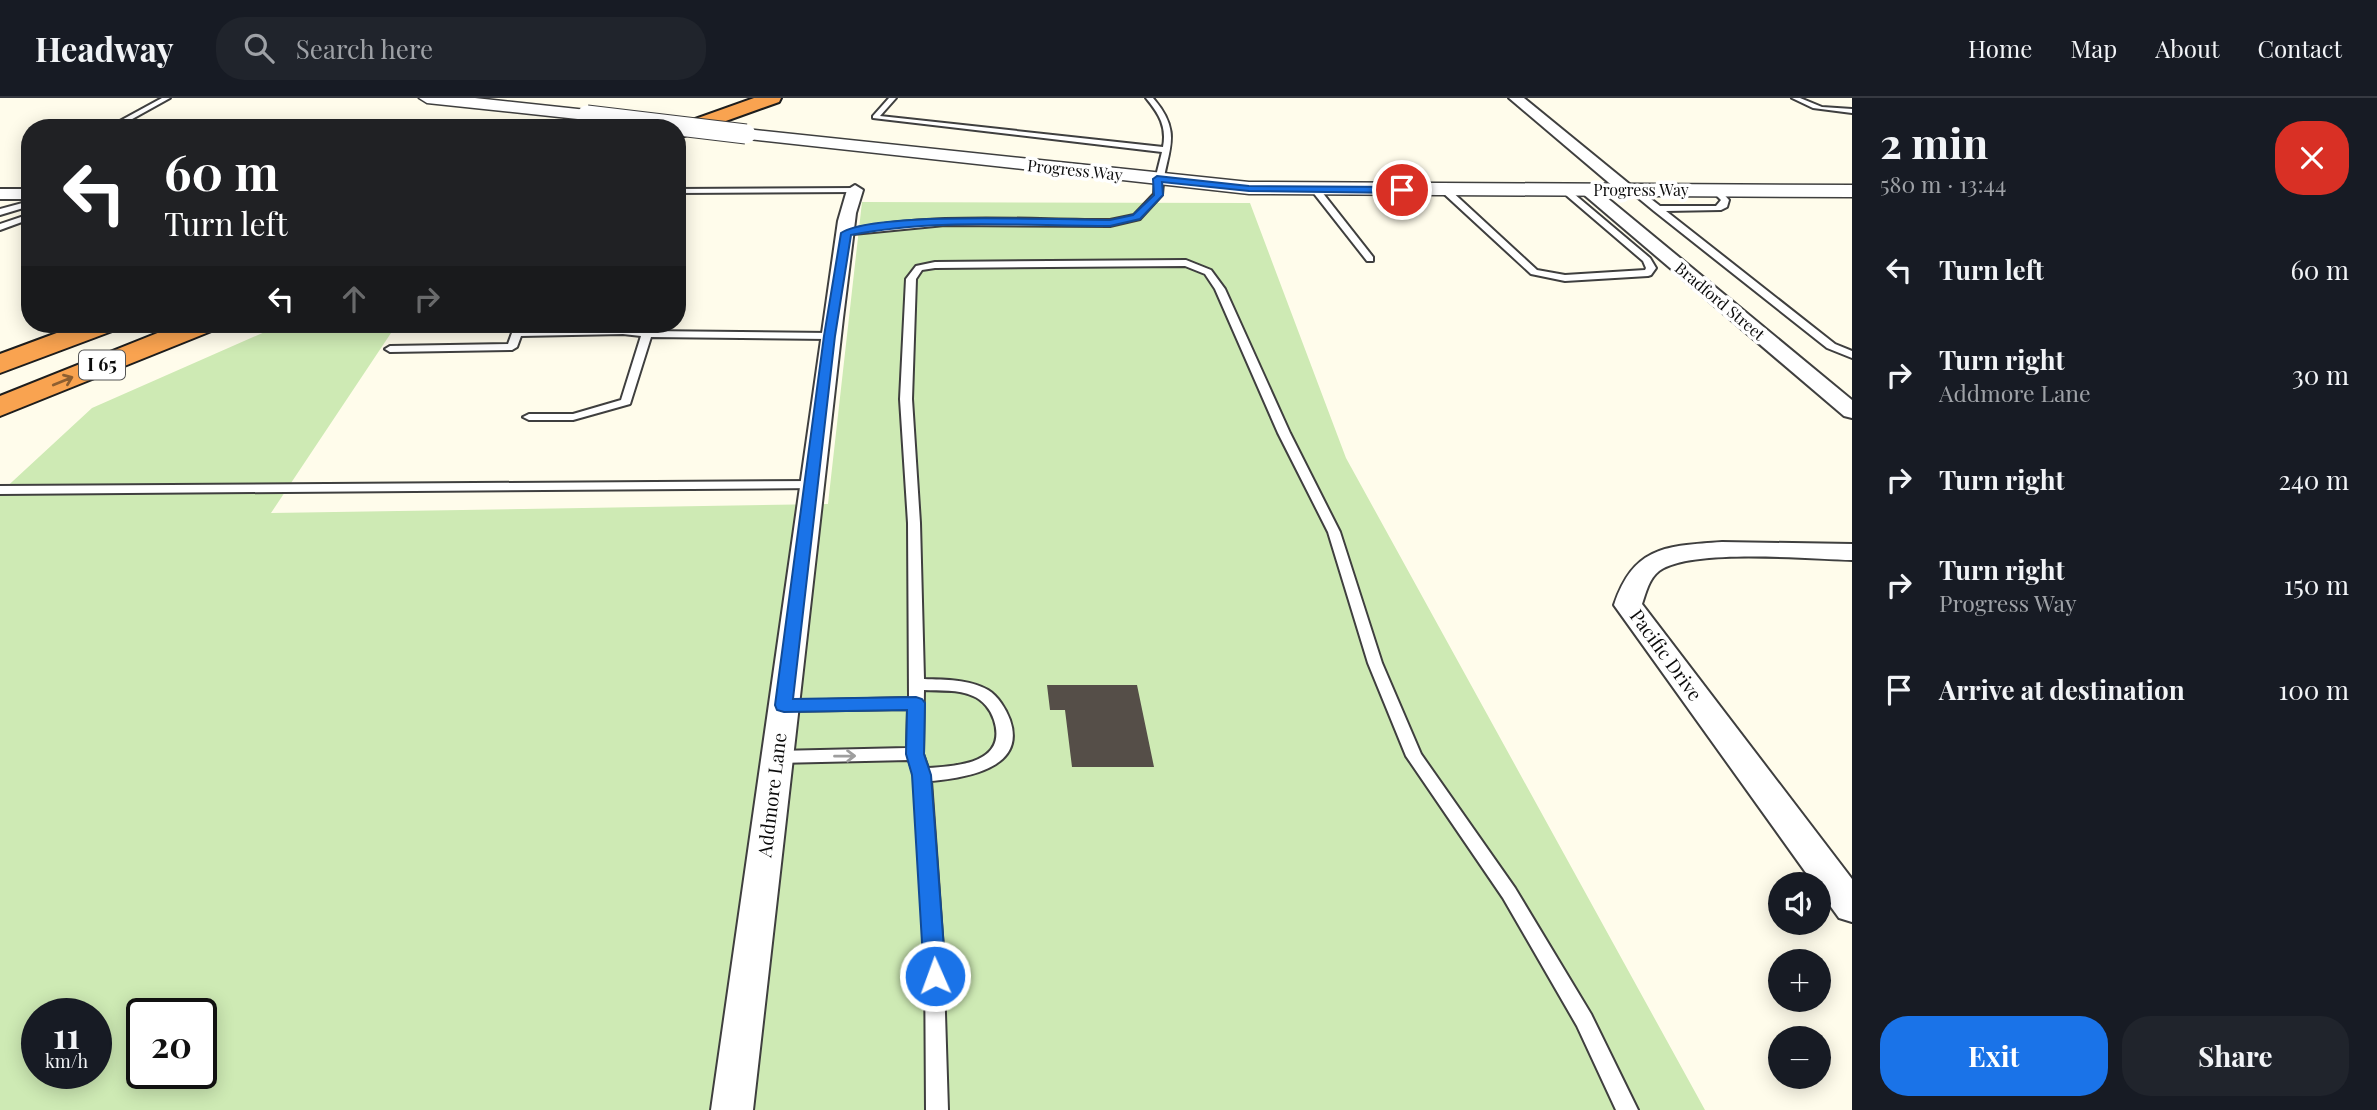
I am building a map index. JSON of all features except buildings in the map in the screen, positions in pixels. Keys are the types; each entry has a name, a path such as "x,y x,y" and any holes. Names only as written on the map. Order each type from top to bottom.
{"highway":[{"path":"686,129 772,98"},
{"path":"643,119 683,105"},
{"name":"I 65","path":"0,364 81,333"},
{"name":"I 65","path":"0,407 182,333"}],"street":[{"name":"Progress Way","path":"427,98 620,119"},
{"path":"1516,98 1630,190"},
{"name":"Progress Way","path":"686,127 1249,188 1849,193"},
{"name":"Addmore Lane","path":"732,1110 830,336 846,233 846,207 855,190"},
{"name":"Bradford Street","path":"1588,190 1852,411"},
{"path":"0,194 21,194"},
{"name":"Pacific Drive","path":"1852,552 1690,551 1657,561 1636,579 1628,605 1852,907"}],"lane":[{"path":"127,119 167,98"},
{"path":"893,98 875,117 1166,150"},
{"path":"846,233 880,226 925,223 1110,223 1137,217 1158,195 1157,179 1170,138 1164,112 1149,98"},
{"path":"1795,98 1808,106 1828,111 1852,111"},
{"path":"1315,189 1370,259"},
{"path":"686,191 855,190"},
{"path":"1446,190 1534,272 1565,278 1648,274 1651,268 1647,260 1564,190"},
{"path":"1630,190 1832,346 1852,355"},
{"path":"1657,209 1718,208 1724,205 1725,200 1715,190"},
{"path":"0,212 21,206"},
{"path":"0,227 21,219"},
{"path":"937,1110 934,949 922,775 915,754 914,523 906,399 911,279 919,268 935,265 1186,263 1208,272 1220,289 1284,433 1334,532 1375,663 1414,756 1509,893 1584,1020 1628,1110"},
{"path":"390,349 512,347 517,333"},
{"path":"619,333 830,336"},
{"path":"529,417 573,417 626,402 647,334"},
{"path":"0,490 813,485"},
{"path":"916,684 981,693 999,709 1005,729 1002,746 994,759 968,771 922,775"},
{"path":"784,705 916,703"},
{"path":"777,757 915,754"}],"green space":[{"path":"862,202 1250,203 1346,458 1705,1110 0,1110 0,493 92,408 263,333 391,333 271,513 828,504"}],"route":[{"path":"935,976 922,775 915,754 916,703 784,705 830,336 846,233 880,226 925,223 1110,223 1137,217 1158,195 1157,179 1249,188 1402,190"}]}
